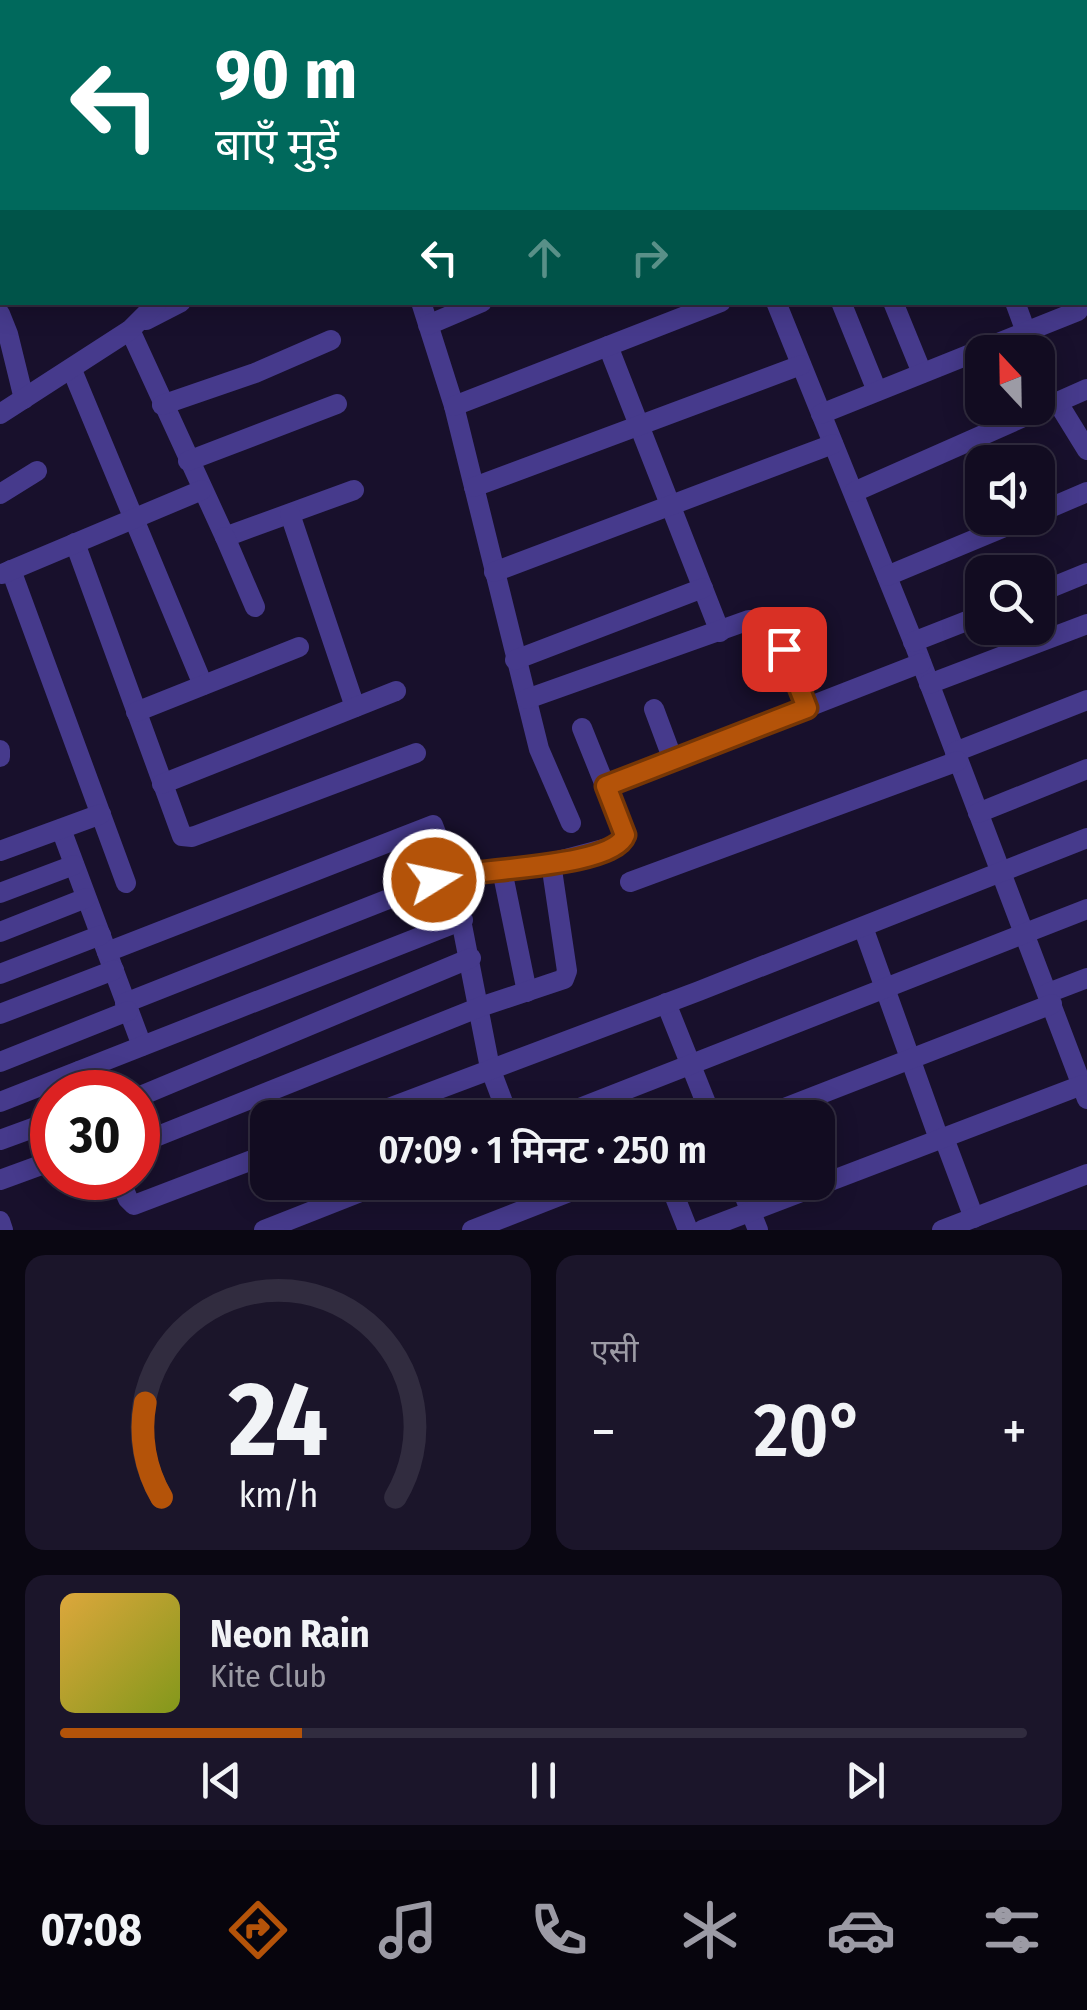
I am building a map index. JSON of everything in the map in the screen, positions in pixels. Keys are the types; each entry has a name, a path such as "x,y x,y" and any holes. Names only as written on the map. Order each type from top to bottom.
{"street":[{"path":"0,414 135,326 155,305"},
{"path":"135,326 175,305"},
{"path":"422,305 454,406 542,758 571,823"},
{"path":"428,325 475,305"},
{"path":"454,406 713,305"},
{"path":"702,1230 754,1221 941,1138 1084,1092 1078,1047 1050,998 922,664 777,305"},
{"path":"842,305 877,391"},
{"path":"894,305 922,374"},
{"path":"1016,305 1026,332"},
{"path":"821,414 1078,311"},
{"path":"135,326 162,405 255,607"},
{"path":"3,327 24,399"},
{"path":"162,405 255,373 331,340"},
{"path":"608,346 720,632"},
{"path":"474,487 802,365"},
{"path":"72,370 202,685"},
{"path":"854,492 1087,389"},
{"path":"1058,403 1087,450"},
{"path":"188,461 337,404"},
{"path":"494,572 834,444"},
{"path":"0,494 37,470"},
{"path":"126,882 6,573 202,490"},
{"path":"225,538 354,490"},
{"path":"1055,506 1087,492"},
{"path":"290,514 355,708"},
{"path":"887,576 985,535"},
{"path":"75,544 180,832 187,838 416,752"},
{"path":"1055,585 1087,572"},
{"path":"515,660 703,588"},
{"path":"527,699 749,620"},
{"path":"913,642 965,621"},
{"path":"929,684 1087,624"},
{"path":"136,712 299,647"},
{"path":"784,649 807,708"},
{"path":"606,786 922,664"},
{"path":"162,784 396,691"},
{"path":"630,882 956,756 1087,700"},
{"path":"654,708 672,760"},
{"path":"0,1062 452,874 597,854 624,840 582,728"},
{"path":"978,813 1087,769"},
{"path":"0,851 101,814"},
{"path":"0,1014 107,952 428,825 436,827 452,874 490,1068 502,1100"},
{"path":"60,829 142,1046"},
{"path":"408,1100 1087,838"},
{"path":"160,1135 566,976 551,863"},
{"path":"0,893 74,865"},
{"path":"502,870 528,992"},
{"path":"0,932 86,898"},
{"path":"598,1100 1087,908"},
{"path":"80,1070 463,920"},
{"path":"863,926 974,1218"},
{"path":"0,974 107,952"},
{"path":"160,1088 470,958"},
{"path":"804,1100 911,1058 1087,978"},
{"path":"666,1003 704,1100"},
{"path":"0,1102 30,1090"},
{"path":"0,1140 30,1129"},
{"path":"160,1195 250,1161"},
{"path":"0,1180 30,1169"},
{"path":"942,1230 1087,1174"},
{"path":"264,1230 340,1200"},
{"path":"472,1230 549,1200"},
{"path":"676,1200 688,1230"},
{"path":"0,1221 4,1230"}],"route":[{"path":"434,880 452,874 551,863 597,854 619,845 625,835 606,786 807,708 784,649"}]}
